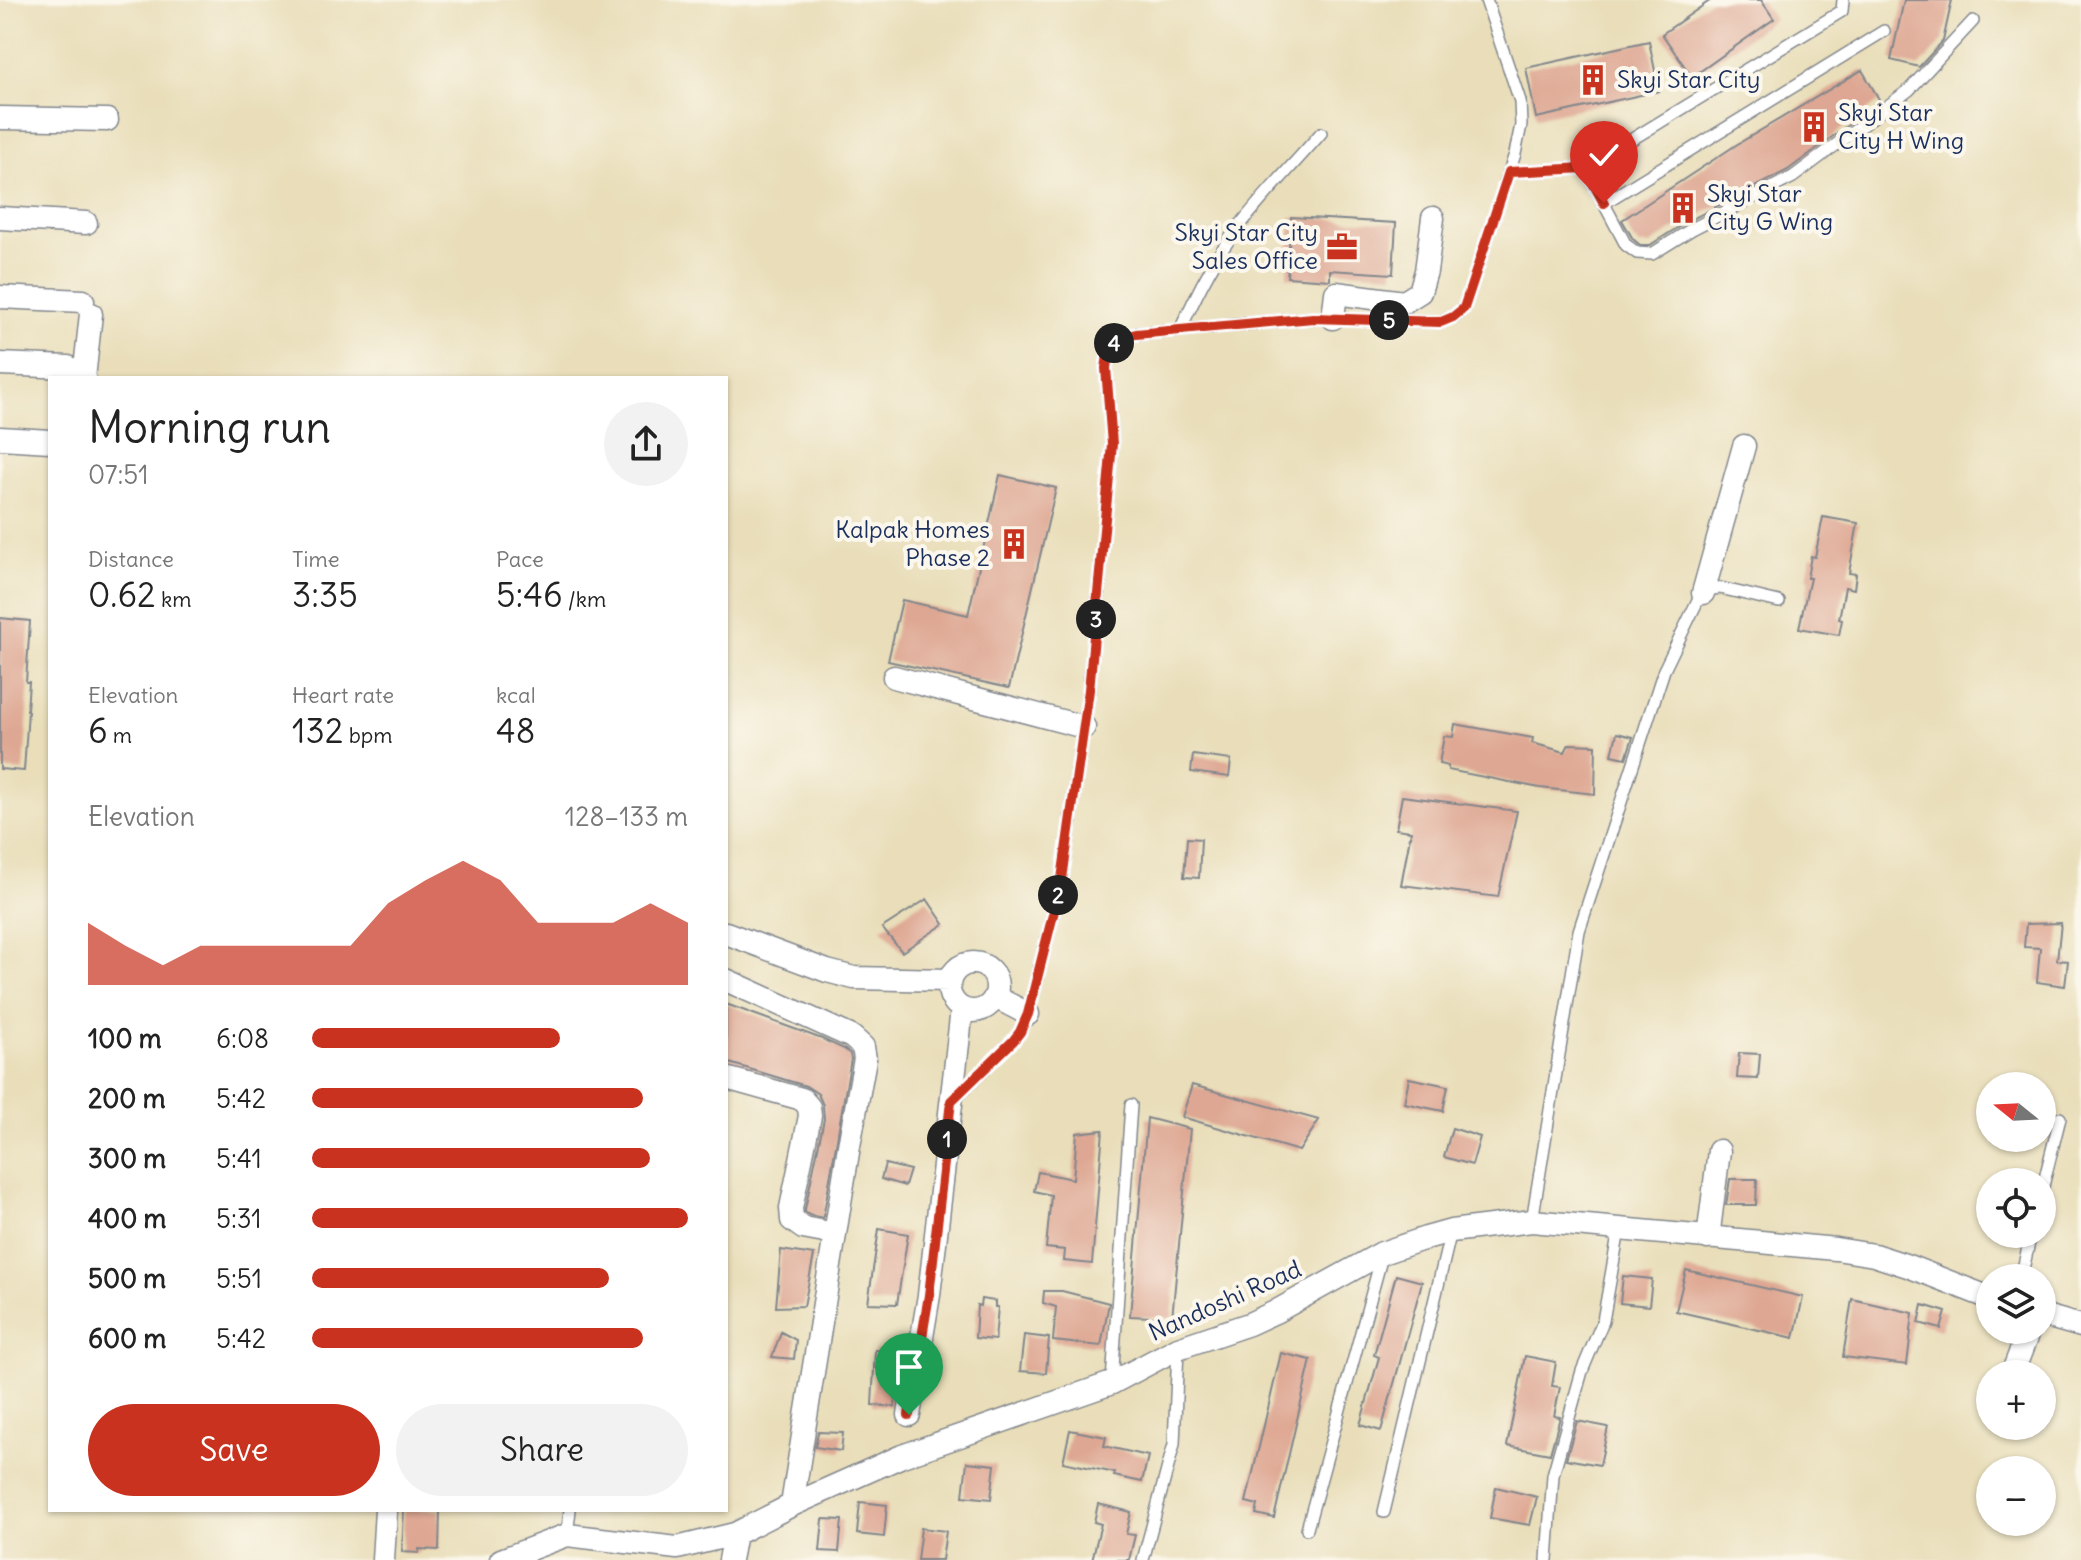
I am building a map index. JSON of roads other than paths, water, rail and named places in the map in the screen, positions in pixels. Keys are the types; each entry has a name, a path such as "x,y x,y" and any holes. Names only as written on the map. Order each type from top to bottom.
{"street":[{"path":"0,118 107,120"},
{"path":"0,218 86,223"},
{"path":"1333,318 1336,293 1404,302 1420,292 1433,218"},
{"path":"0,297 87,308 76,372 0,364"},
{"path":"0,438 48,441"},
{"path":"1703,593 1744,446"},
{"path":"894,677 1084,727"},
{"path":"728,934 854,978 949,980"},
{"path":"966,963 983,964 994,975 995,997 991,1004 977,1011 962,1009 951,997 949,980 966,963"},
{"path":"728,981 852,1037 863,1047 865,1059 792,1505"},
{"path":"995,997 1028,1014"},
{"path":"909,1415 929,1295 962,1009"},
{"path":"728,1079 802,1099 809,1107 810,1116 791,1208 792,1220 803,1228 835,1234"},
{"path":"1708,1238 1719,1151"},
{"name":"Nandoshi Road","path":"501,1560 553,1546 677,1548 735,1534 902,1456 1112,1383 1178,1348 1275,1312 1382,1253 1451,1231 1532,1221 1836,1249 1874,1255 1976,1293"},
{"path":"2056,1319 2081,1326"},
{"path":"383,1560 386,1512"},
{"path":"730,1560 735,1534"}],"lane":[{"path":"951,1101 1020,1032 1028,1014 1062,879 1092,661 1112,444 1106,368 1113,343 1123,337 1287,319 1441,322 1464,308 1509,172 1521,125 1520,101 1486,0"},
{"path":"1509,172 1585,168 1842,11 1843,0"},
{"path":"1585,168 1626,245 1637,253 1652,254 1692,229 1793,177 1909,90 1973,21"},
{"path":"1604,203 1884,31"},
{"path":"1180,330 1199,288 1231,238 1321,133"},
{"path":"1532,1221 1579,931 1664,670 1703,593 1720,588 1779,602"},
{"path":"1112,1383 1131,1105"},
{"path":"2048,1168 2060,1118"},
{"path":"1547,1560 1553,1475 1582,1371 1603,1321 1619,1230"},
{"path":"1384,1512 1451,1231"},
{"path":"1307,1529 1382,1253"},
{"path":"1143,1560 1174,1444 1178,1348"},
{"path":"553,1546 569,1512"}],"place":[{"name":"Skyi Star City","path":"1593,80"},
{"name":"Skyi Star City H Wing","path":"1814,127"},
{"name":"Skyi Star City G Wing","path":"1683,208"},
{"name":"Skyi Star City Sales Office","path":"1342,247"},
{"name":"Kalpak Homes Phase 2","path":"1014,544"}]}
